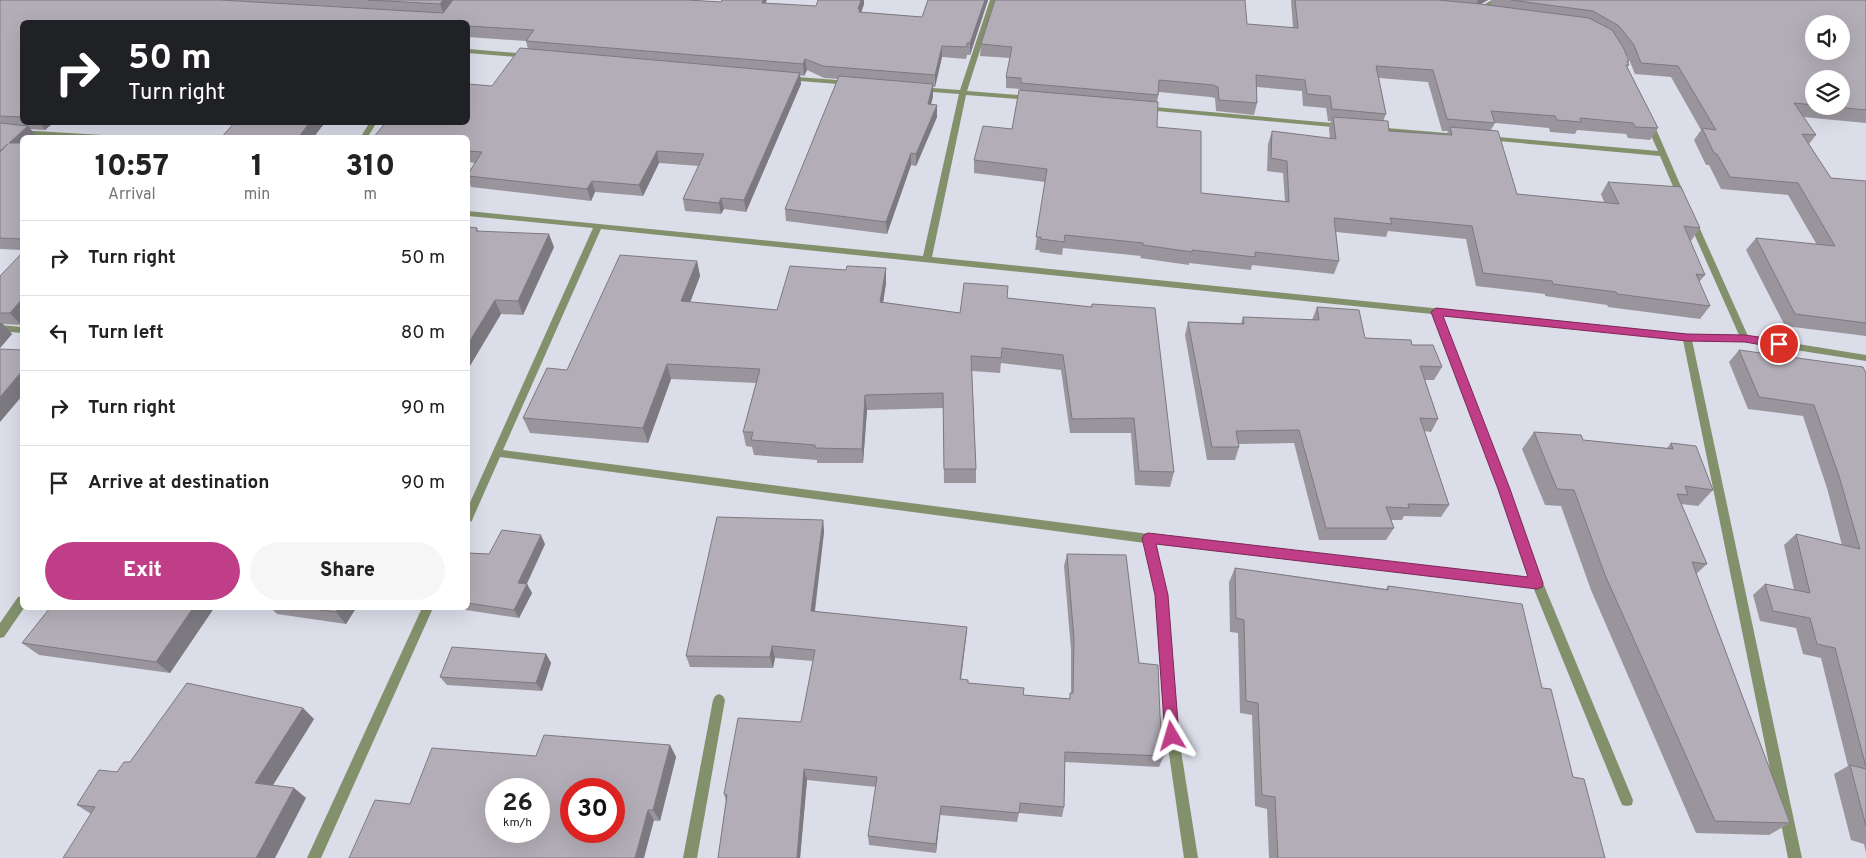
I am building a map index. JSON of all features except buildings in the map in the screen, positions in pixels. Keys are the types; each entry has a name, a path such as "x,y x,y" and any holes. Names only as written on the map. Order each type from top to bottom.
{"street":[{"path":"927,260 963,92 992,0"},
{"path":"1475,11 1497,0"},
{"path":"1466,10 1494,13"},
{"path":"470,51 537,57"},
{"path":"775,77 854,83"},
{"path":"914,88 1042,99"},
{"path":"1140,108 1347,126"},
{"path":"1644,110 1686,206"},
{"path":"1366,128 1465,136"},
{"path":"0,131 69,135"},
{"path":"1475,137 1662,154"},
{"path":"470,213 1687,337 1745,339 1866,358"},
{"path":"1689,215 1745,339"},
{"path":"470,514 598,226"},
{"path":"1436,312 1504,489 1537,583 1627,800"},
{"path":"0,328 20,330"},
{"path":"1687,337 1795,858"},
{"path":"497,453 1148,538 1537,583"},
{"path":"1148,538 1161,595 1170,719 1191,858"},
{"path":"0,633 20,605"},
{"path":"314,858 426,610"},
{"path":"690,858 719,700"}],"route":[{"path":"1172,736 1161,595 1148,538 1537,583 1504,489 1436,312 1687,337 1745,339 1779,344"}]}
